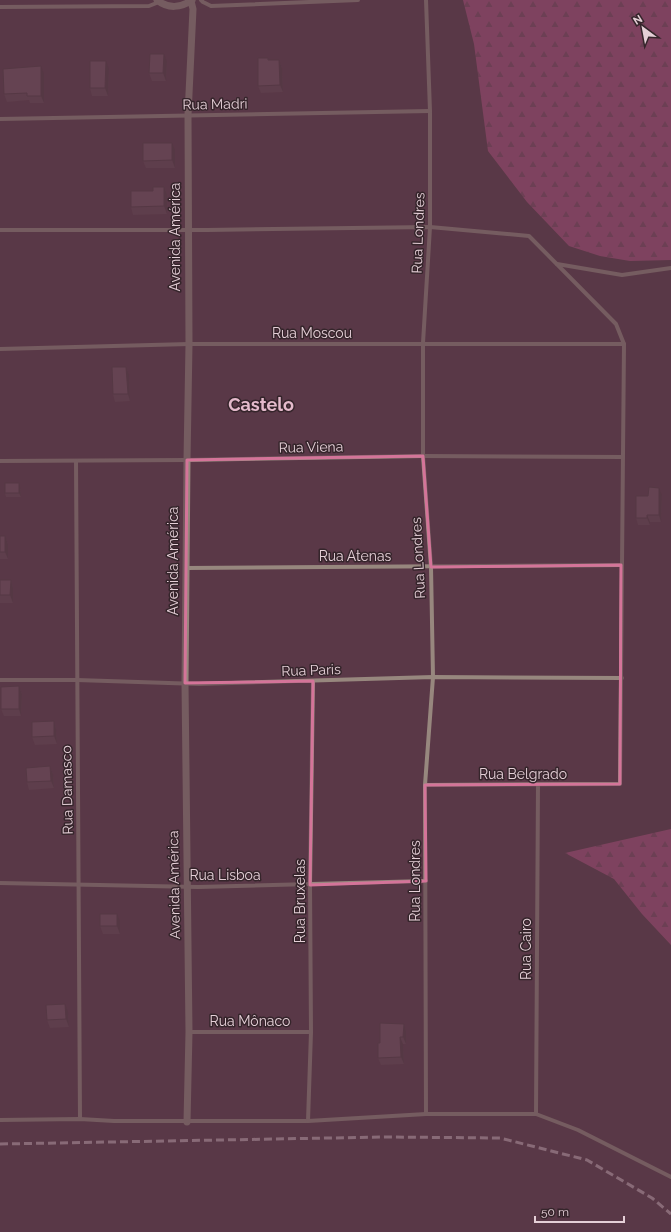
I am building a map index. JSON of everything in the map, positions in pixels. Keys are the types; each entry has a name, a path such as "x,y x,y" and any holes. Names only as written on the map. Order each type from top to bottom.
{"street":[{"path":"0,6 149,6 158,1 175,7 183,5 191,0"},
{"name":"Avenida América","path":"187,1122 188,1032 185,684 189,344 188,115 193,9 191,0"},
{"path":"201,0 211,6 358,0"},
{"name":"Rua Londres","path":"426,0 430,111 430,226 423,343 423,456 431,567 433,677 425,785 426,1114"},
{"name":"Rua Madri","path":"0,119 430,111"},
{"path":"0,230 430,226 529,236 616,324 624,344 621,566 622,678"},
{"path":"557,264 622,275 671,268"},
{"name":"Rua Moscou","path":"0,349 189,344 624,344"},
{"name":"Rua Viena","path":"0,461 187,460 423,456 623,456"},
{"name":"Rua Damasco","path":"76,461 80,885 80,1119"},
{"name":"Rua Atenas","path":"186,568 621,566"},
{"name":"Rua Paris","path":"0,680 77,680 185,684 433,677 622,678"},
{"name":"Rua Belgrado","path":"425,785 620,784 622,678"},
{"name":"Rua Bruxelas","path":"308,1121 312,1032 310,885 313,681"},
{"name":"Rua Cairo","path":"536,1114 538,785"},
{"name":"Rua Lisboa","path":"0,883 198,887 426,881"},
{"name":"Rua Mônaco","path":"188,1032 312,1032"},
{"path":"0,1120 80,1119 187,1122 308,1121 426,1114 536,1114 578,1130 671,1177"}],"highlighted area":[{"path":"423,456 431,567 621,565 620,784 425,785 426,881 310,885 313,681 185,683 187,460"}],"green space":[{"path":"463,0 671,0 671,260 630,261 600,256 569,246 527,202 488,151 474,44"},
{"path":"671,829 671,945 642,914 614,879 565,853"}],"building":[{"path":"150,54 164,54 163,73 149,73"},
{"path":"258,58 279,60 280,85 258,86"},
{"path":"90,61 106,61 105,88 90,88"},
{"path":"41,66 41,96 27,96 27,93 4,94 3,69"},
{"path":"143,143 172,143 172,160 143,161"},
{"path":"153,187 164,187 164,206 131,207 131,191 153,191"},
{"path":"112,367 126,367 128,394 113,394"},
{"path":"5,483 19,483 19,493 5,493"},
{"path":"649,487 659,488 659,515 647,515 647,518 636,518 636,496 648,496"},
{"path":"0,536 5,536 5,552 0,552"},
{"path":"0,580 11,580 10,595 0,595"},
{"path":"19,686 19,709 1,709 1,687"},
{"path":"54,721 54,736 32,737 32,722"},
{"path":"50,766 51,781 27,782 26,768"},
{"path":"100,914 117,914 117,926 100,926"},
{"path":"65,1004 66,1019 47,1020 46,1005"},
{"path":"380,1023 404,1024 403,1037 400,1037 401,1057 378,1058"}],"railway":[{"path":"0,1144 385,1137 500,1138 587,1160 652,1198 671,1214"}],"district":[{"name":"Castelo","path":"261,405"}]}
